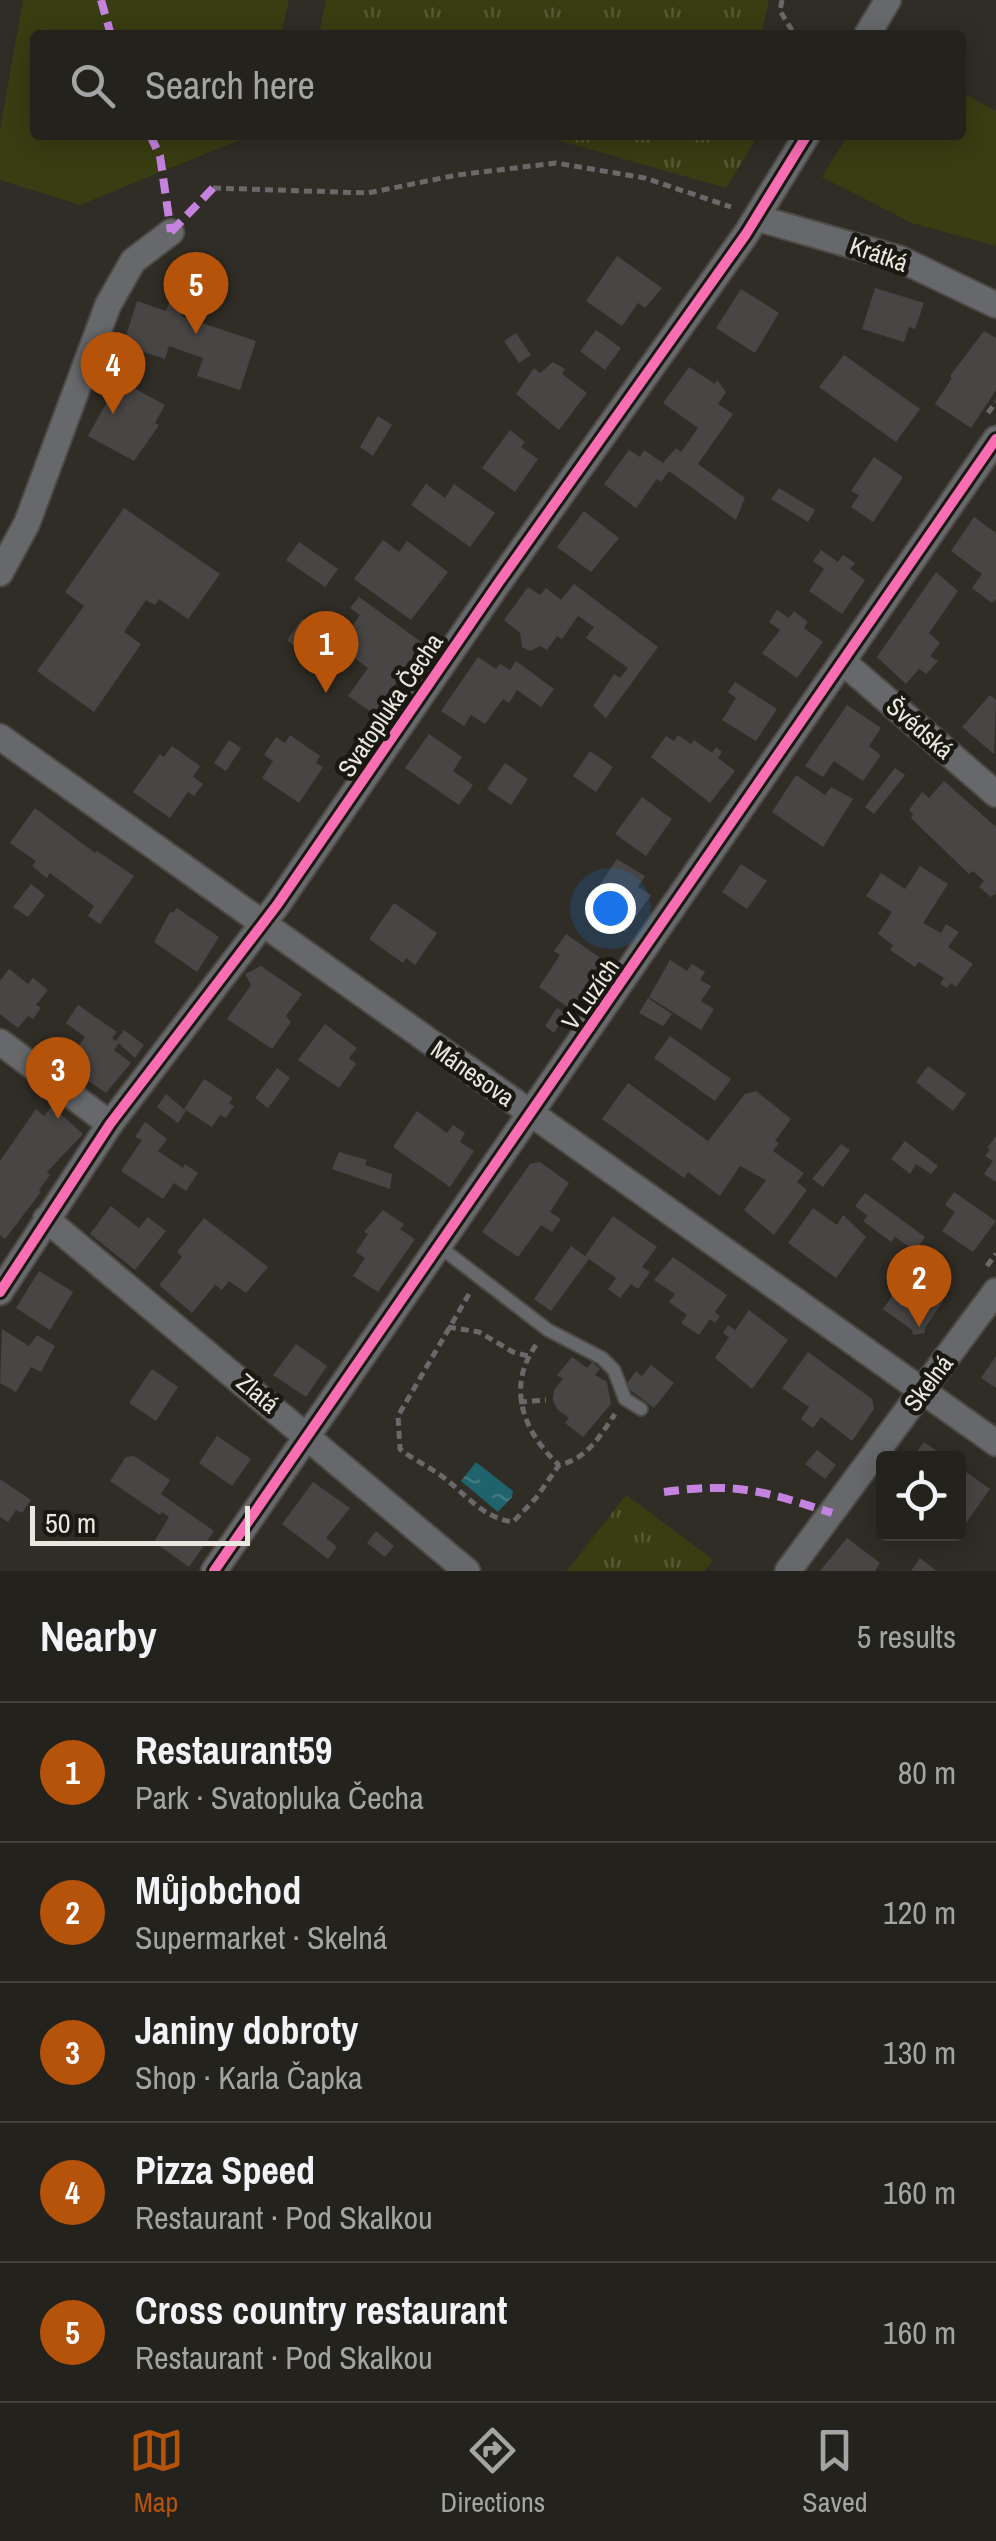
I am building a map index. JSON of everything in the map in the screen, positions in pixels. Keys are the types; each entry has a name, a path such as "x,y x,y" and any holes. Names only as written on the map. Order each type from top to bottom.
{"street":[{"path":"870,30 888,0"},
{"name":"Svatopluka Čecha","path":"0,1292 110,1124 262,925 488,598 746,213 803,140"},
{"name":"Krátká","path":"746,213 900,259 996,306"},
{"path":"0,573 27,523 108,304 133,261 171,232"},
{"name":"V Luzích","path":"214,1571 996,439"},
{"name":"Švédská","path":"843,662 996,794"},
{"name":"Mánesova","path":"0,737 996,1443"},
{"path":"0,1042 110,1124"},
{"name":"Zlatá","path":"46,1219 467,1571"},
{"name":"Skelná","path":"788,1571 996,1291"}],"lane":[{"path":"440,1246 548,1330 602,1358 614,1370 625,1399 641,1410"}],"path":[{"path":"782,0 780,11 793,30"},
{"path":"213,188 368,193 457,175 556,163 645,178 698,193 746,213"},
{"path":"213,188 225,174"},
{"path":"480,1280 448,1327 398,1416 400,1449 446,1480 473,1506 513,1522 559,1465 588,1450 625,1399"},
{"path":"448,1327 479,1332 513,1352 528,1356"},
{"path":"548,1330 528,1356 518,1402 540,1443 559,1465"},
{"path":"518,1402 546,1400"}],"green space":[{"path":"23,0 289,0 282,30 30,30 30,140 240,140 80,205 0,180 0,129"},
{"path":"326,0 769,0 762,30 320,30"},
{"path":"966,95 996,111 996,246 912,223 822,177 845,140 966,140"},
{"path":"558,140 755,140 726,188"},
{"path":"626,1495 713,1560 704,1571 567,1571"}],"water":[{"path":"476,1462 513,1491 498,1512 461,1481"}],"building":[{"path":"617,256 662,288 645,308 638,303 622,326 586,301"},
{"path":"875,288 924,303 915,329 909,327 904,342 862,329"},
{"path":"741,289 779,313 755,353 716,328"},
{"path":"170,300 184,305 181,316 256,341 240,390 197,376 203,358 169,346 165,359 123,345 137,301 166,311"},
{"path":"596,330 621,348 605,370 580,351"},
{"path":"984,331 996,338 996,390 971,428 935,404 950,376"},
{"path":"516,333 531,355 519,363 504,341"},
{"path":"844,355 920,409 896,442 819,387"},
{"path":"553,362 587,393 559,430 516,394 534,368 540,373"},
{"path":"689,367 715,384 717,380 726,392 718,404 733,414 698,464 745,498 736,520 669,471 661,482 657,479 636,508 604,484 629,450 640,457 644,450 663,463 676,448 681,452 698,428 663,403"},
{"path":"119,380 165,405 155,423 159,425 134,461 88,436"},
{"path":"378,416 392,425 373,456 360,447"},
{"path":"510,430 525,442 521,447 538,459 515,492 482,468"},
{"path":"874,457 903,477 873,522 851,507 859,495 851,491"},
{"path":"426,484 445,498 454,484 495,513 470,547 411,505"},
{"path":"779,488 815,510 808,522 771,499"},
{"path":"124,508 220,574 188,619 159,599 155,605 146,600 124,632 141,644 94,712 37,671 84,606 65,592"},
{"path":"584,511 619,538 591,572 557,547"},
{"path":"974,517 996,533 996,599 992,603 972,588 982,574 951,551"},
{"path":"383,540 399,552 407,541 448,572 411,620 354,579"},
{"path":"299,542 338,569 325,587 286,560"},
{"path":"821,550 838,562 843,555 855,563 850,569 865,580 842,614 809,591 824,569 813,561"},
{"path":"936,572 958,591 929,633 940,643 930,656 938,661 926,674 919,669 906,684 877,657"},
{"path":"574,584 658,647 606,718 593,706 614,674 620,678 628,668 586,638 594,627 578,616 562,639 557,636 547,650 540,646 530,651 522,647 520,633 504,620 528,587 540,595 546,588 561,600"},
{"path":"359,597 424,644 374,714 348,696 368,668 338,646 360,615 350,608"},
{"path":"777,610 789,618 794,611 808,622 804,628 823,642 797,678 762,653 780,630 769,622"},
{"path":"302,619 325,637 309,657 287,640"},
{"path":"478,657 496,669 500,664 510,670 516,661 554,689 541,707 517,690 509,703 503,699 485,724 471,715 464,726 441,711"},
{"path":"735,682 777,709 756,741 722,720 736,698 728,692"},
{"path":"990,695 996,700 994,754 962,727"},
{"path":"847,705 881,728 869,746 881,755 863,781 834,761 823,777 805,766"},
{"path":"429,734 462,757 453,771 473,785 459,805 405,768"},
{"path":"290,735 320,756 316,763 323,767 299,803 262,778 273,761 264,755 276,737 285,743"},
{"path":"678,735 691,744 694,740 712,753 716,747 722,752 718,758 735,771 710,803 651,757 666,736 674,741"},
{"path":"229,740 241,748 226,771 214,763"},
{"path":"172,746 200,766 193,777 203,784 194,796 188,792 170,818 133,792 160,754 164,757"},
{"path":"590,751 613,767 596,792 573,776"},
{"path":"505,763 528,779 511,805 487,789"},
{"path":"895,768 905,775 874,814 865,807"},
{"path":"796,775 825,795 831,787 853,799 823,847 772,812"},
{"path":"944,781 996,827 996,893 991,897 979,887 984,881 973,871 969,874 911,818 909,810 922,792 929,798"},
{"path":"642,797 672,819 646,856 615,834"},
{"path":"35,808 95,853 134,876 100,924 88,916 94,906 50,873 47,878 32,866 36,861 10,843"},
{"path":"617,859 645,876 638,887 651,895 625,932 592,910 605,890 599,886"},
{"path":"741,864 767,881 747,909 722,892"},
{"path":"920,866 948,884 923,923 941,933 946,924 959,932 948,947 973,964 956,987 951,983 947,988 940,984 944,978 919,962 915,967 890,950 893,945 878,934 892,912 866,896 881,873 905,889"},
{"path":"31,884 45,895 28,917 13,907"},
{"path":"394,903 437,933 415,965 406,958 403,963 369,939"},
{"path":"177,908 219,937 197,972 154,942 170,912"},
{"path":"566,934 606,962 572,1010 539,987 560,955 554,951"},
{"path":"670,960 687,971 692,964 705,972 700,980 711,986 701,1001 714,1009 701,1030 649,997"},
{"path":"261,966 302,994 286,1016 291,1022 272,1049 227,1019 251,985 245,974"},
{"path":"9,969 28,984 33,978 48,990 36,1005 41,1008 33,1019 28,1016 18,1028 0,1014 0,981"},
{"path":"648,998 672,1014 663,1026 639,1013"},
{"path":"78,1005 117,1032 112,1038 119,1043 114,1050 131,1063 106,1093 65,1065 85,1037 66,1023"},
{"path":"557,1008 567,1014 554,1033 545,1026"},
{"path":"325,1024 357,1048 349,1058 356,1064 339,1088 298,1060"},
{"path":"124,1030 144,1045 135,1058 116,1041"},
{"path":"670,1036 731,1079 715,1101 654,1058"},
{"path":"928,1066 966,1094 953,1111 916,1082"},
{"path":"277,1068 290,1078 268,1108 255,1098"},
{"path":"204,1079 233,1098 229,1103 234,1106 226,1118 220,1115 212,1127 184,1109"},
{"path":"628,1083 708,1141 745,1094 756,1091 791,1119 775,1141 779,1143 773,1151 804,1173 797,1182 807,1190 774,1235 744,1210 766,1180 740,1166 720,1196 688,1172 684,1178 602,1119"},
{"path":"166,1094 186,1111 178,1123 157,1107"},
{"path":"52,1106 83,1134 47,1172 50,1175 41,1192 5,1239 0,1235 0,1161 36,1109 44,1116"},
{"path":"417,1111 447,1133 453,1125 465,1133 460,1142 474,1151 450,1187 393,1147"},
{"path":"145,1122 167,1139 158,1151 198,1173 186,1191 174,1183 163,1199 121,1171 142,1140 135,1137"},
{"path":"996,1136 996,1182 984,1174 993,1161 985,1156 990,1150 987,1148"},
{"path":"905,1141 938,1166 931,1174 916,1164 910,1174 891,1159"},
{"path":"841,1144 850,1150 823,1187 812,1179"},
{"path":"339,1152 367,1160 365,1165 392,1174 390,1189 332,1169"},
{"path":"540,1162 569,1183 550,1212 561,1219 552,1232 541,1225 518,1257 482,1232 530,1164"},
{"path":"954,1192 996,1221 973,1252 942,1231 955,1212 945,1205"},
{"path":"865,1193 925,1237 915,1251 895,1237 891,1242 863,1221 868,1216 855,1206"},
{"path":"111,1206 139,1228 148,1217 166,1231 135,1270 90,1234"},
{"path":"813,1208 837,1225 843,1215 866,1237 836,1278 788,1243"},
{"path":"383,1210 404,1224 400,1229 415,1239 378,1292 353,1276 365,1258 356,1252 368,1234 364,1232"},
{"path":"613,1216 657,1247 642,1267 650,1272 638,1289 631,1284 620,1298 608,1289 616,1278 589,1259 551,1311 534,1299 571,1246 585,1256"},
{"path":"204,1218 268,1267 246,1293 229,1281 222,1290 215,1285 192,1313 159,1285 182,1257 177,1252"},
{"path":"673,1257 727,1295 715,1312 720,1316 715,1323 710,1319 699,1335 681,1323 687,1315 669,1302 675,1294 654,1280"},
{"path":"914,1267 927,1275 920,1285 943,1301 925,1333 913,1335 912,1330 883,1309 899,1286 890,1280 896,1271 907,1278"},
{"path":"39,1271 73,1292 50,1330 16,1308"},
{"path":"749,1310 788,1340 752,1389 715,1358 729,1337 723,1333 728,1325 735,1330"},
{"path":"2,1329 29,1346 37,1335 55,1346 41,1372 31,1367 16,1392 0,1383"},
{"path":"296,1344 327,1366 306,1397 273,1375"},
{"path":"808,1352 872,1399 874,1409 852,1441 821,1417 813,1428 801,1419 809,1407 782,1388"},
{"path":"996,1356 996,1388 981,1378"},
{"path":"572,1357 587,1368 592,1362 600,1369 595,1375 607,1382 611,1404 583,1437 565,1423 569,1418 553,1400 554,1390 563,1379 557,1375"},
{"path":"651,1365 674,1383 654,1408 625,1386 636,1371 642,1376"},
{"path":"152,1369 178,1387 156,1421 129,1403"},
{"path":"217,1436 251,1459 232,1486 199,1463"},
{"path":"924,1442 937,1451 917,1451"},
{"path":"817,1450 836,1465 825,1479 805,1464"},
{"path":"134,1456 170,1480 161,1494 214,1531 189,1567 154,1542 169,1517 110,1481 126,1457"},
{"path":"966,1472 990,1489 966,1523"},
{"path":"0,1479 31,1500 22,1513 16,1510 8,1522 0,1517"},
{"path":"313,1482 350,1508 326,1538 337,1547 328,1559 282,1524"},
{"path":"376,1531 394,1546 385,1557 367,1543"},
{"path":"847,1538 880,1563 875,1571 820,1571"},
{"path":"920,1558 937,1571 911,1571"}],"marked path":[{"path":"101,0 110,30"},
{"path":"152,140 160,156 171,232"},
{"path":"171,232 213,188"},
{"path":"664,1492 750,1490 832,1513"}],"cycle path":[{"path":"0,1292 110,1124 277,905 499,582 746,234 804,140"},
{"path":"214,1571 996,439"}],"place":[{"name":"Cross country restaurant","path":"196,334"},
{"name":"Pizza Speed","path":"113,414"},
{"name":"Restaurant59","path":"326,693"},
{"name":"Janiny dobroty","path":"58,1119"},
{"name":"Můjobchod","path":"919,1327"}]}
